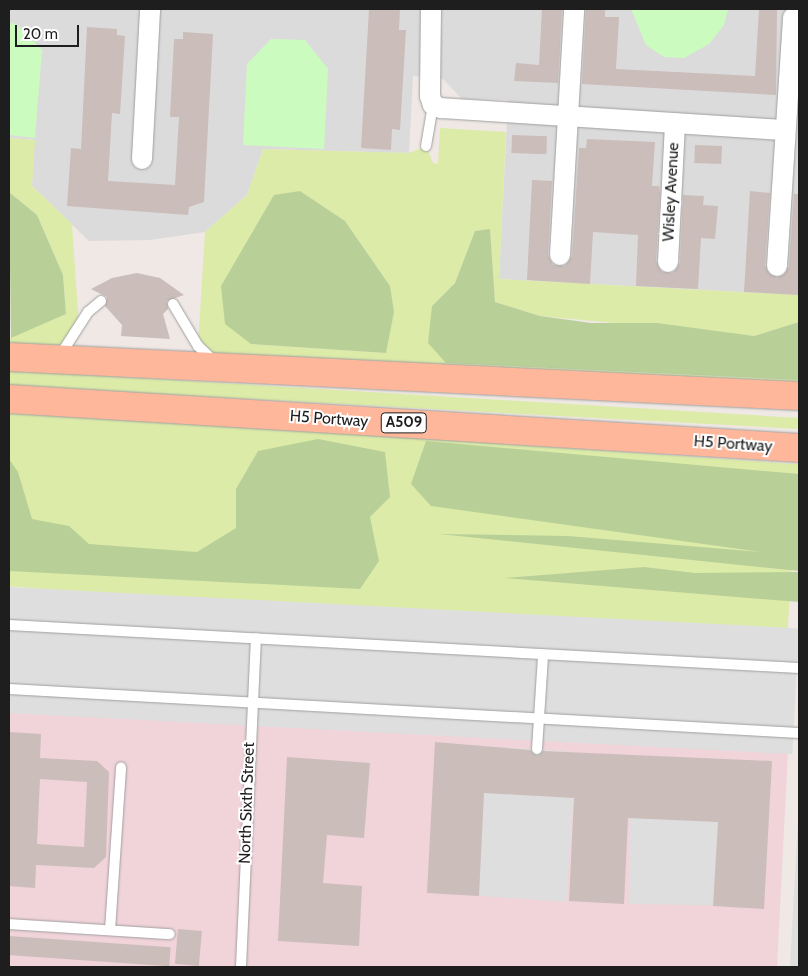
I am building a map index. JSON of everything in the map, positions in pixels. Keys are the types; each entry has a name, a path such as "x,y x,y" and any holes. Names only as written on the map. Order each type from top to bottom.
{"main road":[{"path":"9,357 799,396"},
{"name":"H5 Portway","path":"9,399 799,448"}],"street":[{"path":"142,159 150,9"},
{"path":"431,9 433,105"},
{"path":"560,254 574,9"},
{"path":"777,266 792,18"},
{"name":"Wisley Avenue","path":"433,105 460,112 784,130"},
{"name":"Wisley Avenue","path":"668,262 675,123"}],"lane":[{"path":"426,146 433,105"},
{"path":"58,360 88,312 101,301"},
{"path":"174,304 198,346 220,368"},
{"path":"9,625 543,656 799,668"},
{"name":"North Sixth Street","path":"240,967 256,638"},
{"path":"537,749 543,656"},
{"path":"9,690 799,733"},
{"path":"110,930 121,768"},
{"path":"9,924 170,934"}],"shaded area":[{"path":"9,9 799,9 799,295 499,279 508,100 462,99 443,79 413,76 409,153 263,149 247,195 205,232 150,240 89,241 32,186 34,140 9,138"},
{"path":"9,587 799,628 792,754 9,713"},
{"path":"9,713 788,750 777,967 9,967"},
{"path":"487,746 577,752 566,902 477,896"},
{"path":"631,757 721,759 718,906 628,904"},
{"path":"799,801 799,967 790,967"}],"green space":[{"path":"631,9 728,9 724,25 709,44 684,58 664,57 646,45"},
{"path":"9,23 16,24 42,50 35,138 9,135"},
{"path":"271,39 305,40 328,69 324,149 243,145 247,64"},
{"path":"440,128 506,132 499,279 799,295 799,322 754,336 540,316 495,302 490,230 475,231 455,283 432,306 446,363 799,380 799,396 220,368 198,346 205,232 247,195 263,149 409,153 426,146 433,163 438,164","holes":["300,191 345,221 390,286 386,353 251,344 221,286 248,244"]},
{"path":"9,138 35,140 32,186 72,224 79,328 57,360 9,357 9,338 66,314 63,275 37,215 9,192"},
{"path":"300,191 345,221 390,286 394,312 386,353 251,344 225,324 221,286 274,195"},
{"path":"9,192 37,215 63,275 66,314 11,338"},
{"path":"490,229 495,302 540,316 591,323 657,323 754,336 799,322 799,380 446,363 428,343 432,306 455,283 475,231"},
{"path":"9,370 799,418 799,429 9,386"},
{"path":"9,409 799,464 787,641 9,586"},
{"path":"318,439 385,452 390,497 370,517 379,561 360,589 9,571 9,459 18,472 32,519 69,526 89,544 197,552 236,528 236,489 258,451"},
{"path":"426,441 799,474 799,571 439,534 568,536 761,552 431,506 411,484"},
{"path":"644,567 695,573 799,572 799,602 504,578"}],"building":[{"path":"369,9 400,9 399,30 406,30 400,130 392,129 391,150 361,148"},
{"path":"542,9 562,9 558,83 514,81 516,63 539,65"},
{"path":"586,9 605,9 605,17 619,17 616,69 755,76 759,9 777,9 776,95 582,84"},
{"path":"87,27 117,29 117,35 125,36 120,114 112,113 108,181 175,185 179,117 170,117 174,39 183,39 183,32 213,34 204,202 189,207 188,215 67,206 71,148 81,149"},
{"path":"512,135 547,136 546,154 511,153"},
{"path":"587,139 655,142 652,186 659,186 660,194 656,261 662,272 673,273 680,263 683,195 704,196 703,205 718,206 715,239 701,238 698,289 636,286 638,235 593,232 590,284 527,280 532,180 552,181 548,255 553,265 565,266 572,256 579,148 586,148"},
{"path":"695,145 722,146 721,164 694,163"},
{"path":"750,191 770,193 765,266 777,278 789,267 794,194 799,194 799,295 744,292"},
{"path":"137,273 160,278 184,295 167,301 168,309 163,314 170,339 121,336 122,325 105,306 107,297 91,289 112,278"},
{"path":"9,732 41,734 40,758 97,761 109,772 106,857 94,868 36,865 35,888 9,886","holes":["40,779 87,782 84,847 37,844"]},
{"path":"435,742 530,750 537,756 543,751 772,761 764,909 713,906 718,822 628,818 624,904 569,901 574,798 484,793 479,896 427,893"},
{"path":"287,757 370,763 364,838 327,835 323,883 362,886 359,946 278,941"},
{"path":"178,929 202,931 199,966 175,964"},
{"path":"9,936 171,947 169,966 9,955"}]}
